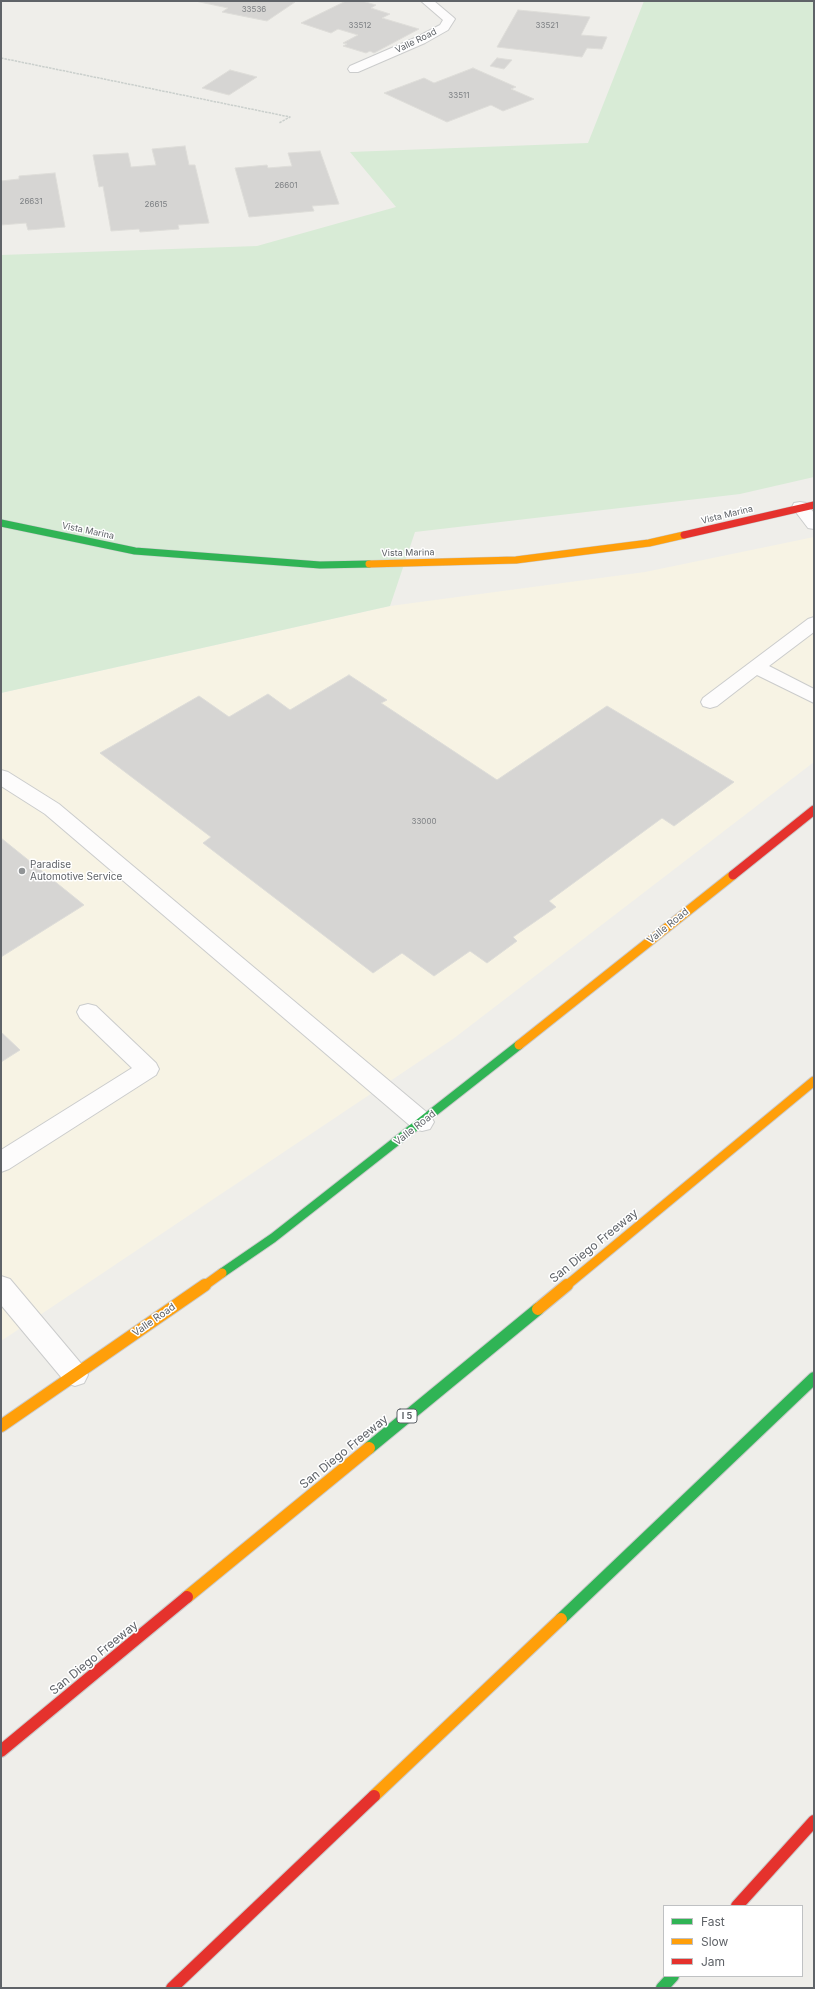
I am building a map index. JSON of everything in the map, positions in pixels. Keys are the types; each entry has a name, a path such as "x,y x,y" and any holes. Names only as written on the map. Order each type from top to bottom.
{"main road":[{"name":"Vista Marina","path":"1,523 135,551 320,565 516,560 649,543 724,527 807,506"},
{"name":"Valle Road","path":"1,1426 273,1238 422,1122 814,810"},
{"name":"San Diego Freeway","path":"1,1751 814,1081"},
{"path":"172,1988 814,1378"},
{"path":"738,1905 814,1821"},
{"path":"662,1988 672,1977"}],"street":[{"name":"Valle Road","path":"354,69 421,40 444,27 449,19 427,1"},
{"path":"807,506 814,524"},
{"path":"710,702 814,623"},
{"path":"756,667 814,697"},
{"path":"1,777 52,809 422,1122"},
{"path":"1,1162 148,1069 88,1012"},
{"path":"1,1287 75,1375"}],"path":[{"path":"1,58 290,116 279,123"}],"shaded area":[{"path":"814,537 814,762 453,1039 1,1341 1,693 390,606 645,572"}],"green space":[{"path":"644,1 814,1 814,477 740,494 415,532 390,606 1,693 1,255 257,246 396,207 350,152 588,143"}],"building":[{"path":"195,1 295,2 267,21 222,12 228,8"},
{"path":"346,1 362,1 376,5 371,8 390,14 382,18 419,29 374,53 370,51 366,53 343,46 347,44 343,43 358,35 338,29 331,33 301,23"},
{"path":"518,10 590,17 581,35 607,37 602,49 587,48 582,57 497,47"},
{"path":"497,58 512,60 504,69 490,66"},
{"path":"473,68 516,87 511,89 534,99 503,111 491,105 447,122 384,93 424,78 434,83"},
{"path":"230,70 257,77 229,95 202,88"},
{"path":"185,146 189,165 195,165 209,223 178,225 179,229 140,232 139,229 111,231 103,186 99,187 93,155 128,153 131,167 156,165 152,149"},
{"path":"320,151 339,204 312,206 314,211 249,217 235,168 267,165 268,168 292,166 288,153"},
{"path":"55,173 65,227 28,230 26,223 1,225 1,181 19,179 19,176"},
{"path":"349,675 387,700 381,703 497,780 607,706 734,782 674,826 662,818 549,901 556,907 513,937 517,941 487,963 470,951 434,976 402,953 373,973 203,843 211,837 100,753 199,696 229,717 268,694 290,710"},
{"name":"Paradise Automotive Service","path":"1,838 84,905 1,957"},
{"path":"1,1032 20,1050 1,1062"}],"traffic: fast":[{"path":"1,523 135,551 320,565 369,564"},
{"path":"222,1273 273,1238 519,1045"},
{"path":"369,1448 538,1309"},
{"path":"561,1619 814,1378"},
{"path":"662,1988 672,1977"}],"traffic: slow":[{"path":"369,564 516,560 649,543 684,535"},
{"path":"519,1045 733,875"},
{"path":"538,1309 814,1081"},
{"path":"1,1426 222,1273"},
{"path":"187,1597 369,1448"},
{"path":"374,1796 561,1619"}],"traffic: jam":[{"path":"684,535 814,505"},
{"path":"733,875 814,810"},
{"path":"1,1751 187,1597"},
{"path":"172,1988 374,1796"},
{"path":"738,1905 814,1821"}],"place":[{"name":"Paradise Automotive Service","path":"22,871"}]}
